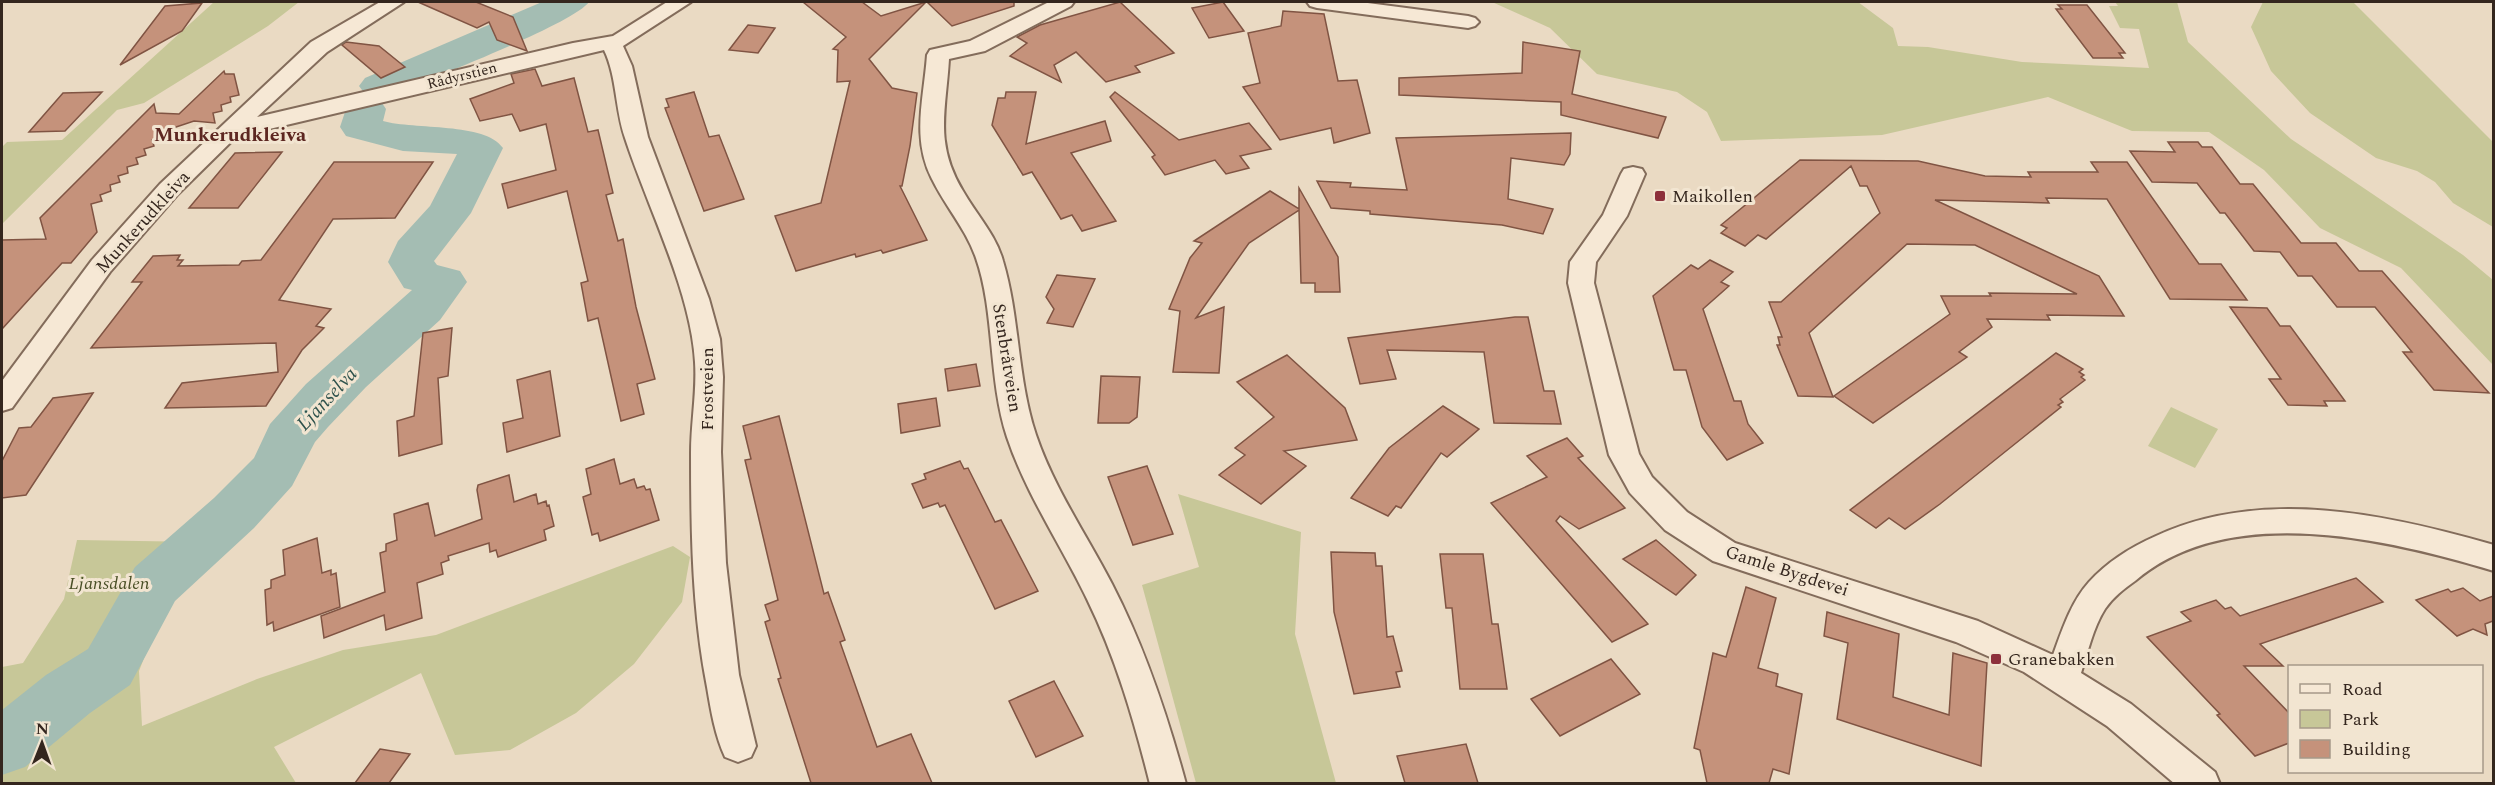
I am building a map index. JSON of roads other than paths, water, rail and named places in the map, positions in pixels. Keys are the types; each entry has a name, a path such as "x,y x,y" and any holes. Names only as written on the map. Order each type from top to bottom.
{"street":[{"name":"Munkerudkleiva","path":"2,401 101,266 142,217 232,127 319,47 394,2"},
{"name":"Rådyrstien","path":"232,127 265,123 573,49 612,45 681,2"},
{"name":"Stenbråtveien","path":"1064,2 977,46 938,55 931,139 941,172 984,242 990,260 1009,395 1021,437 1054,508 1112,616 1142,691 1168,783"},
{"path":"1317,2 1468,22"},
{"name":"Frostveien","path":"612,45 620,64 633,128 706,333 709,355 706,450 712,585 730,720 738,746"},
{"name":"Gamle Bygdevei","path":"1633,174 1615,216 1583,262 1581,283 1624,455 1651,497 1676,521 1724,552 1966,631 2014,651 2063,677 2156,743 2202,783"},
{"path":"2063,677 2088,611 2101,591 2126,569 2152,552 2196,534 2225,527 2263,523 2325,522 2409,535 2493,558"}],"waterway":[{"name":"Ljanselva","path":"379,86 536,19 570,2"},
{"name":"Ljanselva","path":"2,747 68,694 109,667 155,584 234,513 273,472 289,446 289,438 310,413 348,374 411,320 434,296 443,282 421,277 411,262 414,252 449,213 482,148 458,142 403,138 361,127 366,109"}],"place":[{"name":"Maikollen","path":"1660,196"},
{"name":"Granebakken","path":"1996,659"}],"district":[{"name":"Munkerudkleiva","path":"230,135"}],"park label":[{"name":"Ljansdalen","path":"109,583"}]}
